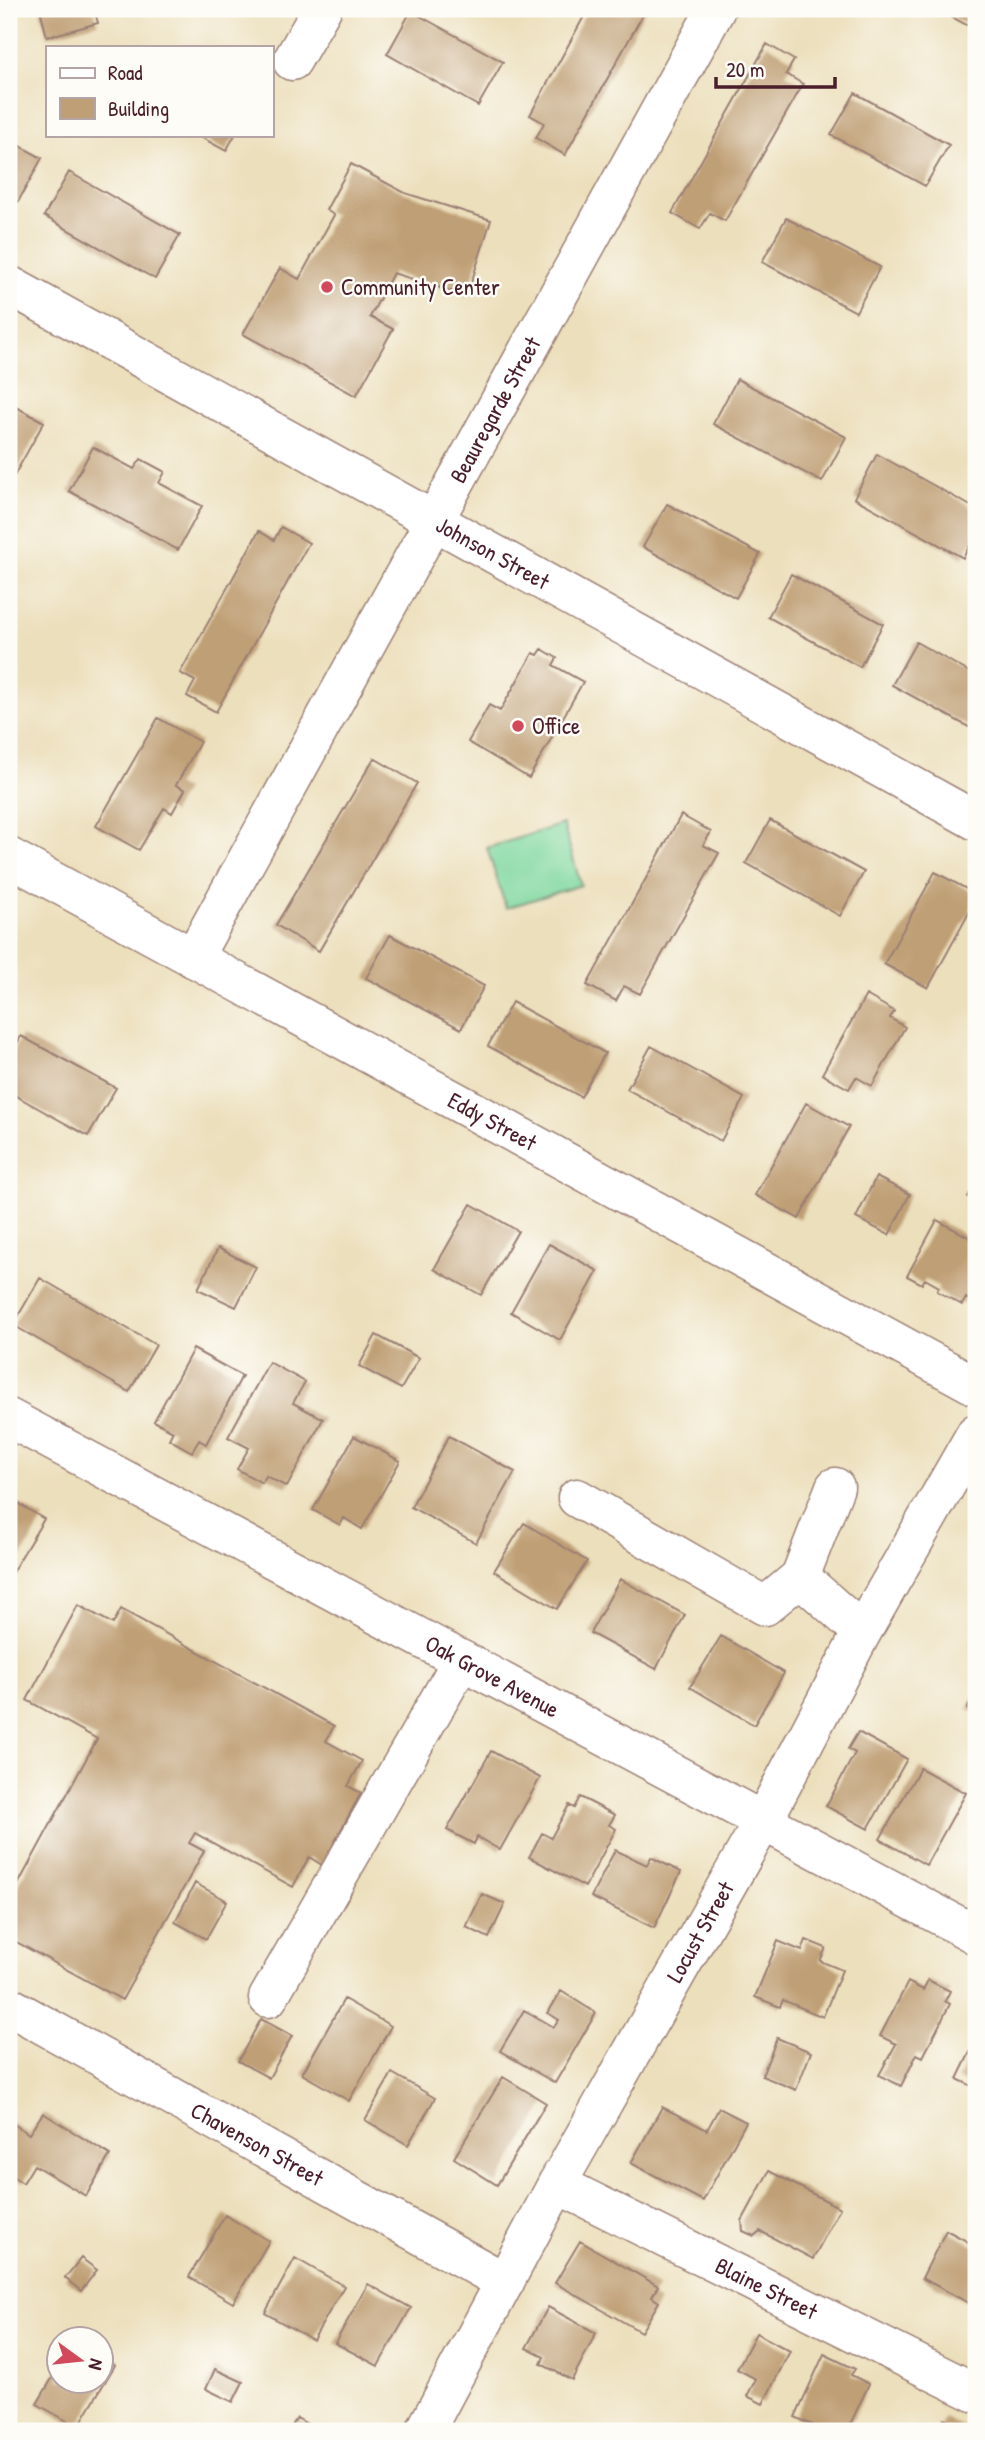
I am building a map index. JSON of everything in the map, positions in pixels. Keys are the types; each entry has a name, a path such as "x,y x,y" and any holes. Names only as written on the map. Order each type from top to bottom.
{"street":[{"path":"292,61 322,9"},
{"name":"Beauregarde Street","path":"193,958 716,9"},
{"name":"Johnson Street","path":"9,285 976,821"},
{"name":"Eddy Street","path":"9,857 976,1386"},
{"name":"Oak Grove Avenue","path":"9,1418 762,1823 976,1935"},
{"name":"Locust Street","path":"425,2431 557,2184 762,1823 862,1632 976,1433"},
{"path":"577,1498 765,1606 800,1577 835,1487"},
{"path":"800,1577 862,1632"},
{"path":"268,1998 462,1660"},
{"name":"Chavenson Street","path":"9,2006 505,2282"},
{"name":"Blaine Street","path":"557,2184 976,2393"}],"green space":[{"path":"563,824 581,885 506,908 487,848"}],"building":[{"path":"40,9 94,9 98,23 47,37"},
{"path":"588,9 646,9 565,155 536,138 544,123 530,115"},
{"path":"944,9 976,9 976,30 942,12"},
{"path":"411,11 503,62 478,106 387,54"},
{"path":"767,44 794,60 786,74 803,84 725,221 710,213 700,229 672,213"},
{"path":"855,93 949,145 925,186 831,135"},
{"path":"199,136 234,136 226,151"},
{"path":"9,140 42,158 18,202 9,197"},
{"name":"Community Center","path":"351,164 405,193 491,220 467,296 393,273 370,317 393,329 356,396 243,334 280,268 299,279 334,215 326,210"},
{"path":"69,172 180,235 155,279 44,216"},
{"path":"786,218 880,267 856,312 762,262"},
{"path":"737,379 846,437 822,482 713,424"},
{"path":"16,407 44,422 9,485 9,420"},
{"path":"93,447 134,469 141,459 165,472 159,483 202,506 178,550 69,491"},
{"path":"877,454 976,509 976,534 963,558 854,498"},
{"path":"667,504 760,554 736,598 643,547"},
{"path":"281,527 309,543 216,712 187,696 195,681 180,673 259,531 274,540"},
{"path":"791,574 883,624 860,667 768,617"},
{"path":"916,642 976,676 976,731 892,685"},
{"name":"Office","path":"542,649 557,658 553,665 583,682 529,778 468,742 489,705 500,711 533,653 538,655"},
{"path":"158,718 200,742 176,785 185,790 172,813 164,808 139,850 96,826"},
{"path":"374,758 417,783 319,951 276,925"},
{"path":"681,815 711,832 703,845 719,853 640,994 624,986 616,1001 587,985"},
{"path":"770,820 864,872 840,916 746,863"},
{"path":"935,872 976,894 976,900 928,988 884,964"},
{"path":"390,935 484,986 461,1029 366,978"},
{"path":"866,995 894,1011 890,1018 905,1027 872,1086 856,1077 849,1089 822,1074"},
{"path":"512,1002 605,1053 581,1097 488,1046"},
{"path":"21,1036 116,1088 88,1136 9,1092 9,1058"},
{"path":"651,1046 744,1098 721,1141 627,1089"},
{"path":"806,1103 849,1127 799,1219 755,1195"},
{"path":"9,1156 15,1160 9,1172"},
{"path":"876,1177 910,1194 889,1235 856,1218"},
{"path":"976,1182 976,1202 968,1197"},
{"path":"471,1204 518,1231 481,1295 434,1269"},
{"path":"937,1220 976,1241 976,1304 966,1298 962,1305 937,1291 939,1287 925,1279 922,1284 907,1276"},
{"path":"549,1244 598,1271 560,1340 511,1312"},
{"path":"218,1248 256,1267 236,1307 198,1289"},
{"path":"40,1278 156,1345 129,1392 13,1325"},
{"path":"376,1335 419,1358 401,1389 359,1366"},
{"path":"193,1349 242,1376 206,1444 199,1440 192,1452 169,1439 173,1431 154,1421"},
{"path":"269,1362 305,1382 293,1403 323,1419 287,1487 266,1476 262,1483 237,1469 249,1448 228,1437"},
{"path":"354,1436 400,1461 362,1529 344,1518 340,1525 313,1510"},
{"path":"449,1436 515,1472 476,1543 411,1507"},
{"path":"11,1499 44,1519 11,1574 9,1503"},
{"path":"524,1523 587,1561 557,1609 494,1571"},
{"path":"620,1579 685,1615 656,1669 590,1633"},
{"path":"78,1605 113,1624 121,1609 334,1726 326,1741 362,1761 348,1786 361,1793 322,1865 309,1857 293,1887 195,1833 189,1843 204,1851 122,2000 9,1938 9,1901 97,1739 27,1700"},
{"path":"721,1636 784,1673 754,1725 690,1687"},
{"path":"976,1693 976,1714 967,1709"},
{"path":"858,1732 907,1759 868,1829 826,1806 855,1753 848,1749"},
{"path":"491,1751 540,1778 500,1850 477,1837 474,1844 447,1830"},
{"path":"920,1768 966,1793 926,1865 880,1839"},
{"path":"580,1797 615,1815 609,1825 616,1829 585,1887 529,1857 542,1833 551,1838 569,1805 574,1808"},
{"path":"615,1850 647,1865 651,1857 681,1872 654,1928 591,1897"},
{"path":"195,1883 227,1901 206,1939 175,1922"},
{"path":"482,1894 505,1904 489,1938 466,1927"},
{"path":"806,1940 826,1948 820,1961 842,1970 823,2017 783,2000 780,2007 755,1997 778,1941 802,1951"},
{"path":"928,1980 950,1991 945,2001 950,2004 923,2057 917,2054 901,2086 879,2075 896,2044 880,2036 908,1982 923,1990"},
{"path":"561,1991 596,2013 555,2083 500,2051 524,2010 554,2027 559,2020 548,2013"},
{"path":"344,1999 391,2026 349,2101 302,2074"},
{"path":"261,2019 292,2036 269,2078 238,2061"},
{"path":"777,2038 811,2052 796,2090 762,2076"},
{"path":"976,2040 976,2088 957,2079"},
{"path":"392,2073 435,2098 408,2145 365,2120"},
{"path":"503,2077 546,2103 497,2185 454,2158"},
{"path":"662,2107 707,2130 719,2108 746,2122 703,2201 631,2163"},
{"path":"43,2113 110,2155 86,2196 34,2165 23,2183 9,2174 9,2121 29,2134"},
{"path":"769,2171 840,2208 813,2259 760,2231 754,2236 743,2231 742,2221"},
{"path":"225,2215 269,2241 233,2303 189,2277"},
{"path":"946,2230 976,2246 976,2307 922,2278"},
{"path":"580,2241 658,2286 652,2297 659,2302 641,2332 555,2283"},
{"path":"81,2258 97,2270 81,2291 65,2278"},
{"path":"295,2258 344,2286 313,2340 265,2313"},
{"path":"368,2284 411,2308 378,2366 335,2343"},
{"path":"548,2307 596,2333 572,2380 541,2364 544,2357 526,2348"},
{"path":"756,2333 790,2351 763,2404 747,2396 756,2379 737,2369"},
{"path":"824,2354 855,2369 851,2375 869,2384 847,2431 825,2431 795,2417"},
{"path":"215,2369 243,2382 233,2402 206,2389"},
{"path":"46,2389 46,2394 98,2394 78,2427 37,2404"},
{"path":"297,2418 319,2431 289,2431"},
{"path":"944,2418 973,2431 938,2431"}],"place":[{"name":"Community Center","path":"327,287"},
{"name":"Office","path":"518,726"}]}
